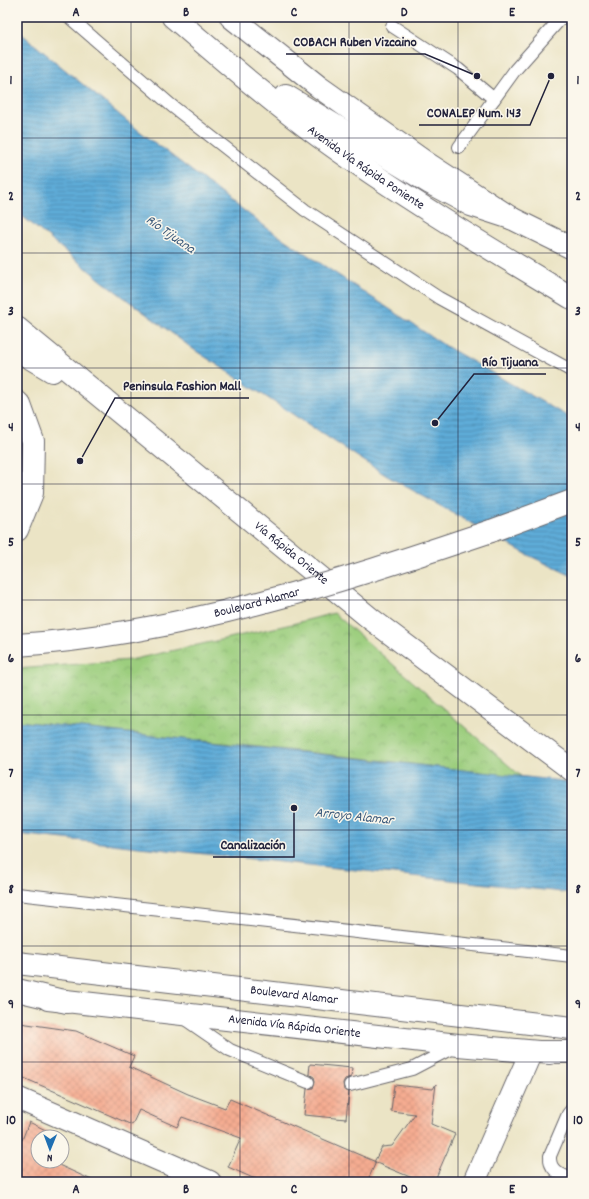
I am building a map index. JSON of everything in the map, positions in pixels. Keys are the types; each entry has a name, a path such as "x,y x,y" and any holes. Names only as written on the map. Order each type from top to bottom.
{"main road":[{"name":"Avenida Vía Rápida Poniente","path":"173,17 247,80 320,137 466,235 572,298"},
{"path":"231,17 319,87 425,162 511,218 572,248"},
{"path":"247,80 292,99 430,183 471,205 511,218"},
{"name":"Vía Rápida Oriente","path":"17,328 110,406 233,504 372,619 522,734 572,770"},
{"path":"17,350 110,406"},
{"path":"17,402 20,405 33,441 32,493 17,530"},
{"path":"491,531 572,502"},
{"path":"491,531 572,510"},
{"name":"Boulevard Alamar","path":"17,644 65,641 144,630 234,611 399,562 491,531"},
{"name":"Boulevard Alamar","path":"17,963 572,1028"},
{"path":"17,990 67,1002"},
{"name":"Avenida Vía Rápida Oriente","path":"17,994 67,1002 458,1045 531,1052 572,1054"},
{"path":"474,1182 531,1052"},
{"path":"17,1098 210,1182"}],"lane":[{"path":"69,17 172,106 305,210 439,298 572,370"},
{"path":"459,146 523,60 562,17"},
{"path":"392,26 458,69 494,99"},
{"path":"17,894 572,956"},
{"path":"177,1014 230,1050 308,1082"},
{"path":"350,1084 412,1069 458,1045"},
{"path":"572,1109 568,1114 550,1156 550,1161 556,1172 572,1179"}],"green space":[{"path":"334,613 522,777 17,721 17,669 130,660 292,624"}],"water":[{"path":"17,30 138,130 267,228 444,345 572,419 572,576 528,555 387,476 193,349 102,281 17,212"},
{"name":"Arroyo Alamar","path":"17,721 572,782 572,893 17,834"}],"building":[{"path":"20,1023 76,1031 134,1056 129,1067 188,1094 225,1108 230,1099 376,1162 367,1182 262,1182 228,1167 241,1138 182,1117 177,1127 139,1110 132,1125 17,1075 17,1036"},
{"path":"310,1064 352,1068 351,1077 345,1079 343,1083 344,1090 349,1092 346,1119 304,1115 307,1089 313,1088 315,1081 314,1077 309,1074"},
{"path":"436,1084 431,1124 455,1134 434,1182 422,1182 374,1162 382,1147 392,1146 415,1114 391,1111 394,1085 433,1089"},
{"path":"29,1122 44,1129 30,1129 30,1169 68,1169 96,1182 17,1182 17,1137 22,1140"}],"place":[{"name":"COBACH Ruben Vizcaino","path":"477,76"},
{"name":"CONALEP Num. 143","path":"551,76"},
{"name":"Río Tijuana","path":"435,423"},
{"name":"Peninsula Fashion Mall","path":"80,461"},
{"name":"Canalización","path":"294,808"}]}
